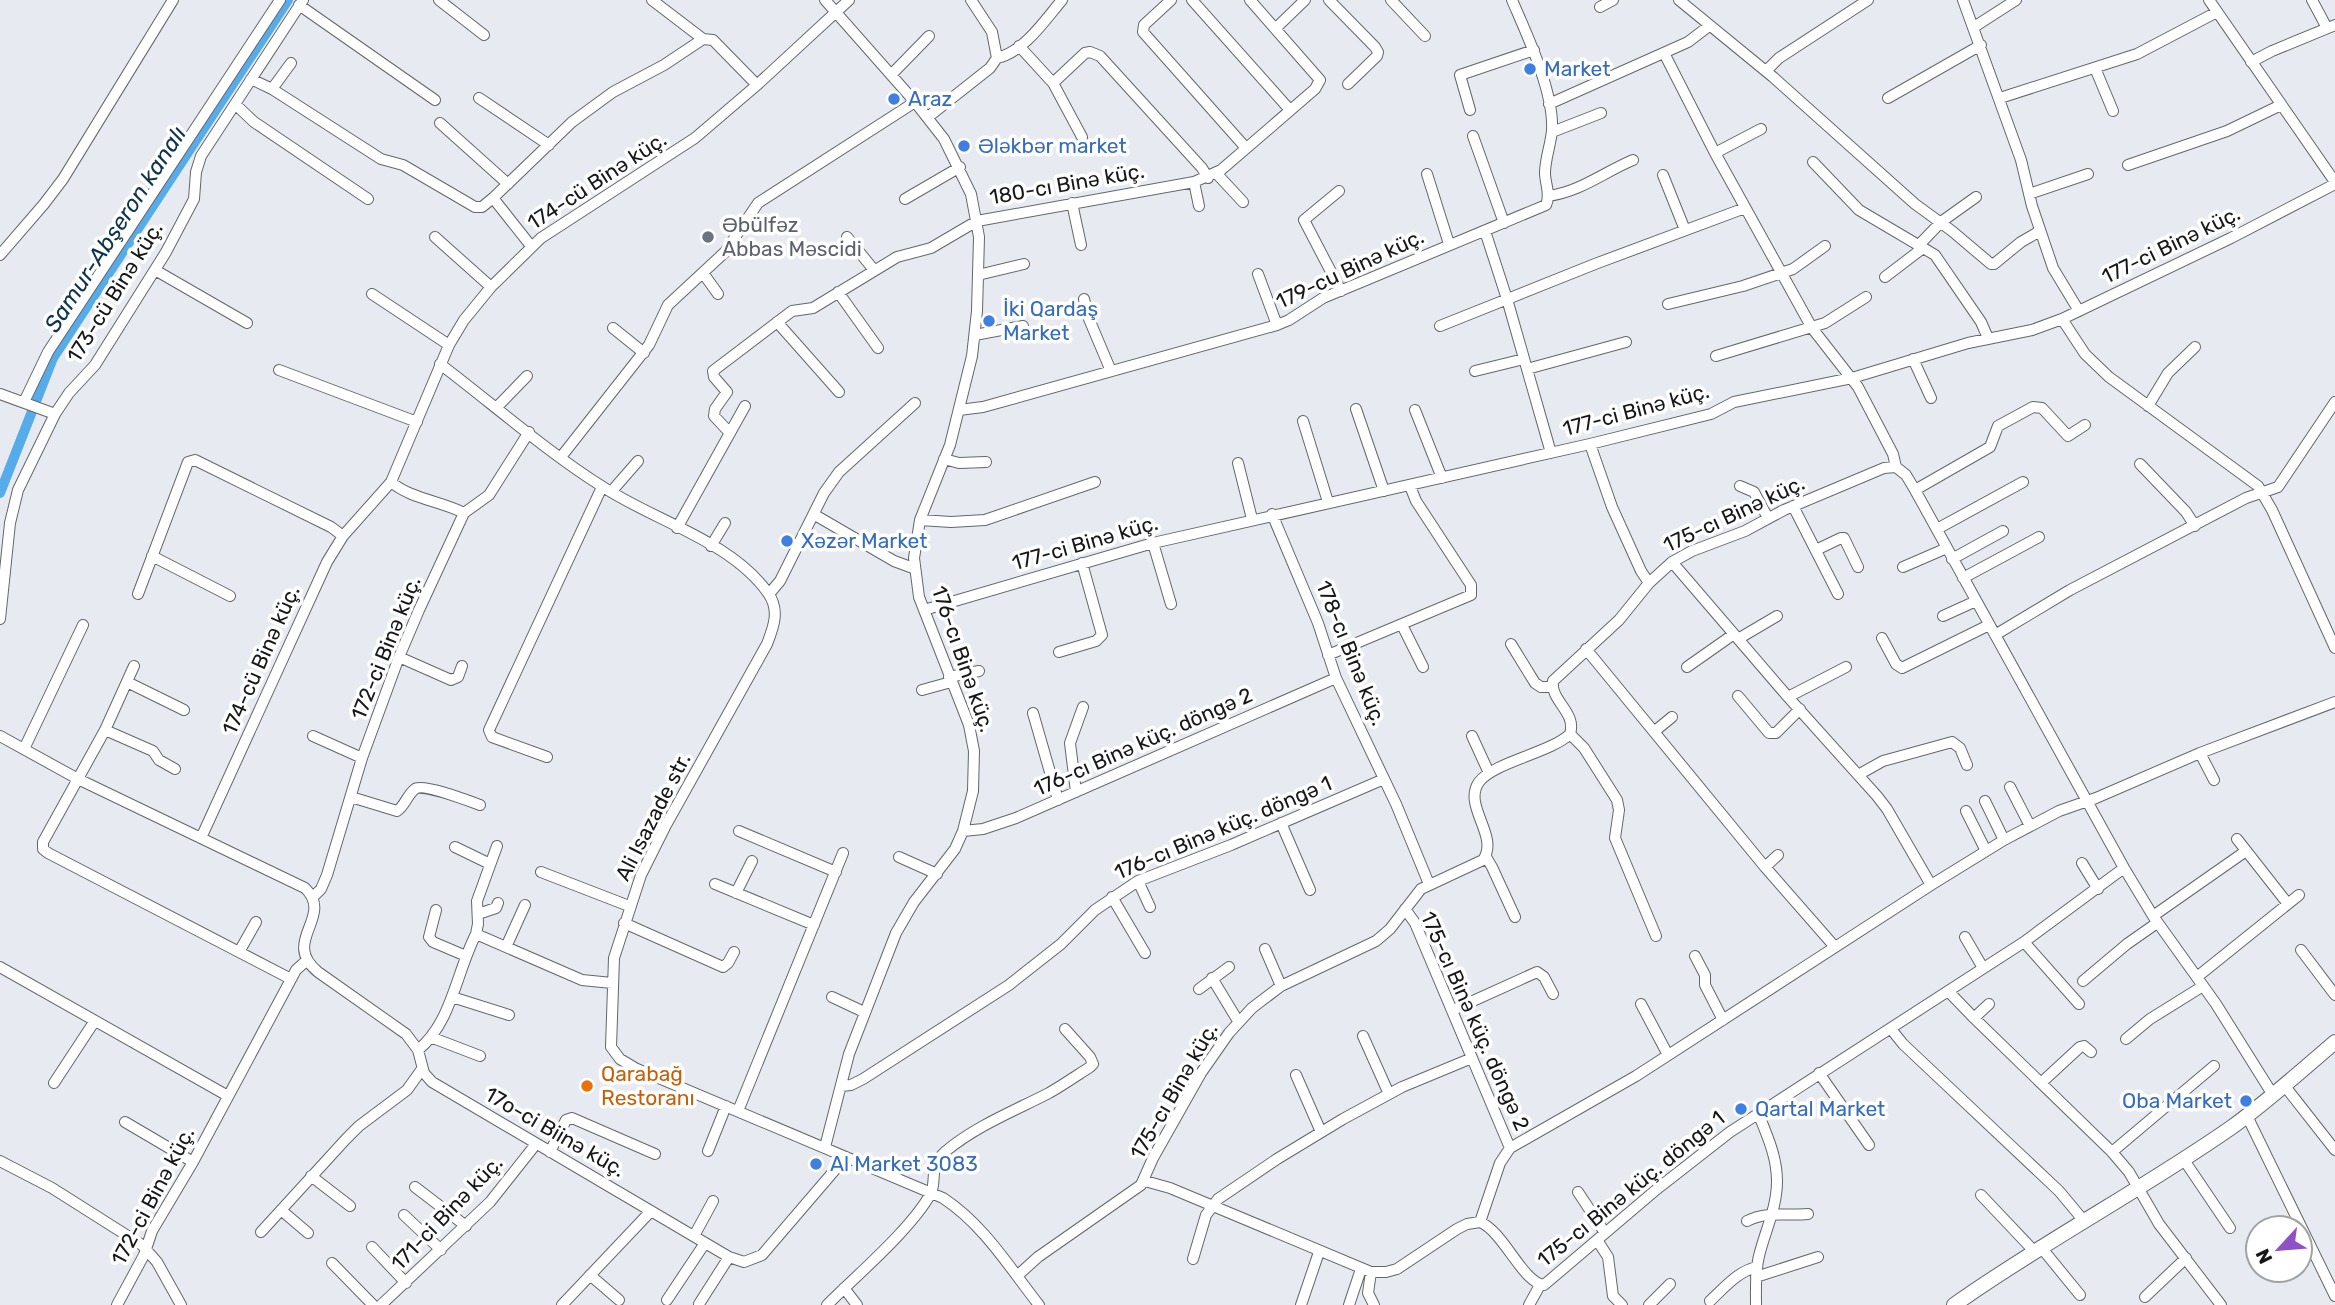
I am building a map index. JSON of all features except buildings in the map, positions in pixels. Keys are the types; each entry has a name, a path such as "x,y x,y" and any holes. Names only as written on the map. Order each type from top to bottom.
{"main road":[{"path":"1954,1305 2036,1248 2184,1160 2247,1116 2335,1042"}],"street":[{"path":"0,255 63,179 173,0"},
{"path":"24,402 48,352 280,0"},
{"path":"439,0 484,35"},
{"path":"652,0 703,38 713,40 757,85"},
{"name":"176-cı Binə küç.","path":"825,0 928,117 960,167 971,194 977,221 978,275 975,335 959,410 944,459 920,520 914,568 924,610 967,716 974,751 973,791 963,831 955,849 904,916 864,1012 825,1147"},
{"name":"174-cü Binə küç.","path":"201,838 327,562 343,536 391,482 449,345 464,320 491,287 531,246 684,147 757,85 849,0"},
{"path":"971,0 992,32 997,58"},
{"path":"928,117 990,68 997,58 1019,46 1062,0"},
{"path":"1171,0 1144,25 1143,32 1246,148"},
{"path":"1192,0 1290,110"},
{"name":"180-cı Binə küç.","path":"729,432 714,416 715,409 727,392 714,377 713,371 796,309 813,308 904,254 936,245 977,221 1194,182 1212,175 1246,148 1315,89 1320,80 1250,0"},
{"path":"1276,27 1305,0"},
{"path":"1329,0 1378,52 1348,83"},
{"path":"1391,0 1425,36"},
{"path":"1512,0 1534,50 1549,104 1552,132 1545,173 1548,196 1598,179 1608,170 1633,160"},
{"path":"1601,7 1613,0"},
{"path":"1679,0 1766,71 1915,204 1941,222 1990,264 1997,262 2021,242 2040,231"},
{"path":"1766,71 1779,58 1868,0"},
{"path":"1963,0 2021,160 2040,231 2057,278 2079,311"},
{"path":"1974,27 2016,0"},
{"path":"2209,0 2335,183"},
{"path":"2251,62 2331,26 2312,0"},
{"path":"301,3 435,100"},
{"name":"173-cü Binə küç.","path":"0,619 15,498 55,414 69,393 95,365 155,270 194,199 198,163 301,3"},
{"path":"2000,98 2137,54 2217,12"},
{"path":"1549,104 1688,42 1709,26"},
{"path":"891,75 929,36"},
{"path":"251,79 272,89 381,159 403,165 475,207 482,207 572,122 600,101 664,65 703,38"},
{"path":"1019,46 1053,83 1082,138"},
{"path":"1888,98 1981,46"},
{"path":"1470,110 1460,75 1534,50"},
{"path":"1053,83 1085,53 1096,53 1212,175 1243,202"},
{"path":"1664,53 1745,208 1812,328 1852,378 1868,404 1893,454 1896,467 1906,475 1915,490 2086,802 2155,920 2278,1090 2335,1150"},
{"path":"272,89 291,63"},
{"path":"2095,68 2113,111"},
{"path":"479,98 548,145"},
{"path":"561,457 644,353 668,305 725,252 752,209 763,198 915,102"},
{"path":"234,104 254,122 368,199"},
{"path":"2128,165 2227,131 2281,105"},
{"path":"1552,132 1601,113"},
{"path":"440,123 508,184"},
{"path":"1716,153 1761,129"},
{"path":"1473,136 1504,223"},
{"path":"1813,162 1859,210 1941,262 1981,322 1987,338"},
{"path":"905,199 960,167"},
{"path":"1427,174 1449,244"},
{"path":"2029,194 2088,174"},
{"path":"1662,175 1685,230"},
{"path":"1194,182 1199,206"},
{"name":"177-ci Binə küç.","path":"924,610 1153,543 1590,444 1711,414 1734,402 1852,378 1987,338 2032,331 2079,311 2335,183"},
{"path":"1339,191 1304,219 1341,291"},
{"name":"179-cu Binə küç.","path":"959,410 983,407 1277,325 1317,301 1546,205 1548,196"},
{"path":"1885,277 1920,247 1941,222 1976,197"},
{"path":"493,198 531,246"},
{"path":"1072,203 1081,245"},
{"path":"1440,326 1745,208"},
{"path":"1485,231 1551,453"},
{"path":"435,237 491,287"},
{"path":"847,237 874,271"},
{"path":"1668,304 1743,286 1782,273 1804,263 1825,246"},
{"path":"978,275 1024,264"},
{"path":"155,270 247,323"},
{"path":"703,273 718,295"},
{"path":"1258,274 1277,325"},
{"path":"838,292 878,348"},
{"path":"372,295 449,345"},
{"path":"1716,356 1812,328 1840,315 1866,296"},
{"path":"1084,299 1089,319 1111,371"},
{"path":"2062,318 2094,364 2252,480 2263,493 2335,648"},
{"path":"778,322 839,392"},
{"path":"975,335 1023,326"},
{"path":"613,328 644,353"},
{"path":"1475,371 1526,364 1626,342"},
{"path":"2148,406 2168,373 2195,347"},
{"path":"1913,359 1931,398"},
{"path":"440,365 607,490 738,562 769,594 780,581 824,493 839,472 915,403"},
{"path":"279,370 417,422"},
{"path":"496,407 527,376"},
{"path":"0,394 55,414"},
{"path":"1882,638 1896,664 1902,668 1992,630 2246,498 2271,491 2282,483 2335,402"},
{"path":"677,528 745,406"},
{"path":"1915,490 1990,447 1998,426 2033,407 2042,408 2068,436 2085,425"},
{"path":"1356,409 1384,491"},
{"path":"1415,410 1442,478"},
{"path":"1303,421 1328,502"},
{"name":"172-ci Binə küç.","path":"313,897 321,889 327,875 362,758 399,657 464,513 489,495 529,432"},
{"path":"1590,444 1612,507 1648,583"},
{"path":"944,459 959,463 986,462"},
{"path":"138,594 188,462 195,460 331,527 343,536"},
{"path":"547,757 492,737 489,730 607,490 638,461"},
{"path":"1238,463 1252,519"},
{"path":"2140,464 2186,512 2195,526"},
{"name":"175-cı Binə küç.","path":"1552,687 1555,678 1619,620 1648,583 1672,562 1692,551 1745,531 1793,506 1884,468 1896,467"},
{"path":"391,482 404,491 464,513"},
{"path":"920,520 985,520 1095,482"},
{"path":"1937,529 2023,482"},
{"path":"1328,655 1467,599 1473,591 1409,486"},
{"path":"1740,486 1754,492 1768,518"},
{"path":"1793,506 1838,594"},
{"name":"178-cı Binə küç.","path":"1272,514 1318,623 1336,678 1384,779 1429,884"},
{"path":"815,515 894,561 914,568"},
{"path":"711,546 725,523"},
{"path":"1903,567 1950,553 2003,531"},
{"path":"1963,579 2039,537"},
{"path":"1816,550 1844,538 1858,567"},
{"path":"1153,543 1171,604"},
{"path":"152,556 229,596"},
{"path":"1672,562 1888,809 1931,885"},
{"path":"1059,652 1097,641 1102,635 1082,563"},
{"name":"Ali Isazade str.","path":"769,594 776,613 767,644 650,855 629,906 614,958 611,1047 615,1055 635,1068 932,1193 955,1206 973,1221 1017,1276 1034,1303"},
{"path":"1943,616 1976,601"},
{"path":"1686,667 1736,636 1777,616"},
{"path":"24,749 83,625"},
{"path":"1402,625 1423,667"},
{"path":"1511,644 1535,683 1541,687 1552,687 1571,721 1570,734"},
{"path":"1586,649 1765,867 1835,947"},
{"path":"399,657 451,680 458,677 462,666"},
{"path":"134,666 105,730 43,842 43,849 291,979"},
{"path":"1788,697 1846,667"},
{"path":"922,690 979,671"},
{"name":"176-cı Binə küç. döngə 2","path":"963,831 983,829 1016,818 1336,678"},
{"path":"127,682 184,710"},
{"path":"1738,696 1769,733 1776,733 1800,709"},
{"path":"1144,1181 1163,1185 1366,1270 1386,1272 1397,1269 1457,1229 1480,1222 1500,1163 1510,1148 1668,1055 2004,840 2059,811 2200,753 2335,702"},
{"path":"1076,792 1070,743 1083,707"},
{"path":"1033,713 1058,800"},
{"path":"1655,731 1672,718"},
{"path":"105,730 153,751 159,760 175,769"},
{"path":"1515,917 1486,857 1486,839 1475,795 1478,783 1489,773 1570,734"},
{"path":"1570,734 1578,741 1617,800 1619,810 1615,838 1656,936"},
{"path":"0,736 78,779 297,882 313,897 314,909 303,951 306,961 402,1030 418,1050 422,1069 407,1090 359,1126 261,1232"},
{"path":"313,736 362,758"},
{"path":"1472,736 1489,773"},
{"path":"1858,775 1884,761 1952,742 1960,748 1966,765"},
{"path":"2200,753 2214,780"},
{"name":"176-cı Binə küç. döngə 1","path":"841,1086 863,1079 1009,985 1061,944 1095,910 1138,881 1384,779"},
{"path":"351,797 397,811 402,808 413,790 423,786 480,805"},
{"path":"2010,787 2030,826"},
{"path":"1985,801 2004,840"},
{"path":"1966,811 1986,851"},
{"path":"1281,823 1310,890"},
{"path":"739,831 836,872"},
{"path":"2237,839 2288,904"},
{"path":"418,1050 433,1038 452,997 476,934 477,901 497,846"},
{"path":"455,847 490,864"},
{"path":"2083,981 2155,920 2246,851"},
{"path":"738,1111 843,853"},
{"path":"1765,867 1779,855"},
{"path":"900,857 937,874"},
{"name":"175-cı Binə küç.","path":"1017,1276 1038,1258 1136,1191 1144,1181 1153,1158 1202,1073 1238,1021 1262,999 1281,986 1376,941 1390,929 1417,892 1429,884 1477,864 1486,857"},
{"path":"736,893 752,861"},
{"path":"2082,863 2098,889"},
{"name":"175-cı Binə küç. döngə 1","path":"1480,1222 1494,1231 1532,1280 1540,1285 1548,1283 1713,1144 2024,942 2124,868"},
{"path":"541,872 629,906"},
{"path":"1138,881 1150,907"},
{"path":"715,884 814,925"},
{"path":"2126,1039 2200,981 2299,895"},
{"path":"1112,897 1145,953"},
{"path":"478,914 496,908 498,903"},
{"path":"506,947 525,905"},
{"name":"175-cı Binə küç. döngə 2","path":"1405,909 1415,923 1510,1148"},
{"path":"436,910 429,937 433,942 466,956"},
{"path":"239,952 256,922"},
{"path":"624,923 723,967 734,952"},
{"path":"476,934 582,980 612,983"},
{"path":"1965,937 1983,968"},
{"path":"2024,942 2079,1004"},
{"path":"1265,949 1281,986"},
{"path":"2301,950 2335,995"},
{"path":"1695,956 1705,975 1705,985 1723,1020"},
{"name":"172-ci Binə küç.","path":"117,1305 152,1231 193,1162 291,979 306,961"},
{"path":"0,967 228,1096"},
{"path":"1199,989 1229,967"},
{"path":"1453,1010 1537,972 1544,977 1553,994"},
{"path":"1212,978 1238,1021"},
{"path":"1948,991 2112,1152 2139,1188 2159,1224 2221,1305"},
{"path":"452,997 509,1015"},
{"path":"832,997 864,1012"},
{"path":"1642,1004 1668,1055"},
{"path":"1973,1018 1989,1004"},
{"path":"54,1083 94,1022"},
{"path":"827,1305 907,1225 932,1193 936,1164 945,1152 982,1127 1051,1092 1093,1064 1065,1029"},
{"path":"1891,1029 1903,1044 2059,1191 2084,1221"},
{"path":"1363,1036 1388,1094"},
{"path":"433,1038 480,1056"},
{"path":"2041,1083 2080,1047 2084,1046 2091,1052"},
{"path":"1193,1259 1206,1215 1212,1205 1234,1187 1321,1132 1388,1094 1472,1058"},
{"path":"2112,1152 2214,1066"},
{"name":"17o-ci Biinə küç.","path":"422,1069 432,1082 729,1257"},
{"path":"1819,1073 1869,1145"},
{"path":"1296,1075 1321,1132"},
{"path":"708,1151 726,1106"},
{"path":"1756,1305 1757,1272 1772,1214 1777,1181 1769,1139 1758,1113"},
{"path":"2247,1116 2335,1296"},
{"path":"550,1152 566,1121 572,1118 655,1154"},
{"path":"125,1122 193,1162"},
{"name":"171-ci Binə küç.","path":"382,1305 502,1189 536,1144"},
{"path":"699,1304 729,1257 744,1262 762,1255 846,1157"},
{"path":"2184,1160 2230,1228"},
{"path":"0,1161 62,1195 146,1248 181,1305"},
{"path":"312,1177 350,1206"},
{"path":"415,1187 466,1226"},
{"path":"1578,1192 1608,1257 1613,1296 1622,1305"},
{"path":"1981,1195 2080,1295"},
{"path":"694,1236 713,1200"},
{"path":"281,1210 308,1233"},
{"path":"562,1305 652,1210"},
{"path":"1747,1221 1758,1215 1789,1216 1808,1213"},
{"path":"404,1215 441,1250"},
{"path":"667,1300 705,1243"},
{"path":"372,1247 406,1283"},
{"path":"1301,1305 1319,1252"},
{"path":"1710,1301 1744,1271 1757,1272 1818,1257"},
{"path":"2144,1297 2186,1258"},
{"path":"332,1263 373,1305"},
{"path":"1349,1305 1366,1270"},
{"path":"1366,1270 1368,1293 1374,1305"},
{"path":"590,1275 620,1300"},
{"path":"1648,1305 1670,1284"},
{"path":"1532,1304 1540,1285"},
{"path":"844,1288 857,1305"}],"waterway":[{"name":"Samur-Abşeron kanalı","path":"0,493 53,358 288,0"}],"place":[{"name":"Market","path":"1530,69"},
{"name":"Araz","path":"894,99"},
{"name":"Ələkbər market","path":"964,146"},
{"name":"Əbülfəz Abbas Məscidi","path":"708,237"},
{"name":"İki Qardaş Market","path":"989,321"},
{"name":"Xəzər Market","path":"787,541"},
{"name":"Qarabağ Restoranı","path":"587,1086"},
{"name":"Oba Market","path":"2246,1101"},
{"name":"Qartal Market","path":"1741,1109"},
{"name":"Al Market 3083","path":"816,1164"}]}
